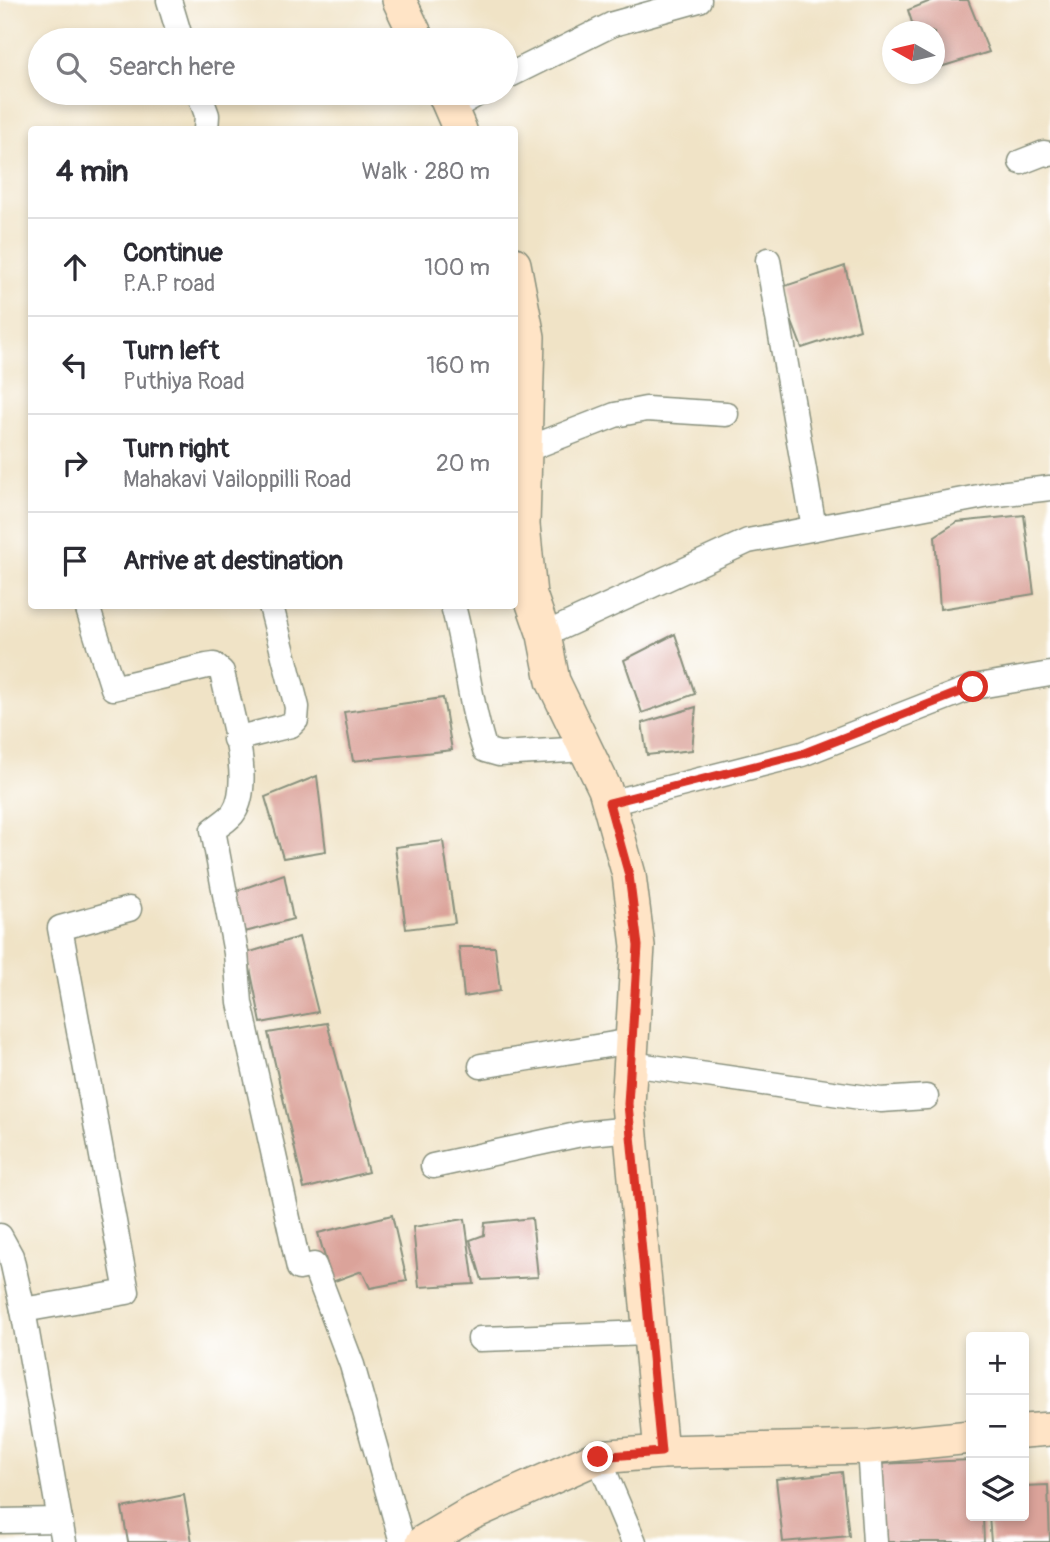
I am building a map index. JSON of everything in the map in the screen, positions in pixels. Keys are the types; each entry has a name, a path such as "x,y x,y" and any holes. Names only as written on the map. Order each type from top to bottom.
{"street":[{"path":"169,0 177,28"},
{"path":"399,0 412,28"},
{"path":"518,71 613,24 699,0"},
{"path":"203,105 207,115 206,126"},
{"path":"1021,162 1044,152 1050,154"},
{"path":"768,260 814,528"},
{"path":"518,285 528,337 523,525 530,595 544,635 554,681 609,803 629,875 638,946 631,1053 630,1129 661,1452"},
{"path":"525,450 615,415 646,409 726,414"},
{"path":"544,635 748,541 989,495 1050,488"},
{"path":"88,609 113,688 214,665 222,673 242,792 234,813 214,830 236,953 240,1003 299,1268 314,1265 352,1365 402,1542"},
{"path":"235,739 291,725 296,720 297,707 272,609"},
{"path":"454,609 465,651 477,726 485,750 499,754 586,749"},
{"path":"609,803 802,754 973,687 1050,674"},
{"path":"23,1310 127,1292 60,928 129,909"},
{"path":"481,1066 631,1053 881,1100 926,1097"},
{"path":"433,1166 581,1134 630,1129"},
{"path":"0,1236 11,1256 23,1310 62,1531 0,1521"},
{"path":"480,1339 649,1333"},
{"path":"1029,1431 1050,1429"},
{"path":"423,1542 470,1514 598,1457 661,1452 869,1447 966,1437"},
{"path":"869,1447 875,1542"},
{"path":"598,1457 634,1542"}],"building":[{"path":"933,0 968,0 989,52 945,66 945,21 912,21 908,10"},
{"path":"845,266 860,329 802,348 779,288"},
{"path":"1024,515 1034,594 940,609 935,536 957,522"},
{"path":"675,634 695,694 642,713 624,660"},
{"path":"443,698 452,750 353,761 344,712"},
{"path":"696,707 692,750 647,755 642,723"},
{"path":"317,776 326,851 283,858 265,797"},
{"path":"443,841 455,923 406,929 395,847"},
{"path":"284,874 293,919 245,932 231,893"},
{"path":"299,937 318,1012 261,1023 247,953"},
{"path":"459,947 495,947 500,991 464,997"},
{"path":"327,1023 368,1172 304,1189 268,1033"},
{"path":"392,1215 407,1281 370,1288 362,1271 332,1282 318,1233"},
{"path":"532,1218 538,1277 482,1280 470,1240 484,1235 485,1223"},
{"path":"465,1219 474,1284 419,1287 413,1227"},
{"path":"966,1460 966,1521 983,1521 984,1542 881,1542 878,1464"},
{"path":"842,1472 849,1536 783,1542 776,1479"},
{"path":"1048,1485 1050,1542 991,1542 989,1521 1029,1521 1029,1486"},
{"path":"184,1495 192,1542 128,1542 122,1508"}],"route":[{"path":"598,1457 661,1452 628,1104 638,946 629,875 609,803 802,754 973,687"}]}
